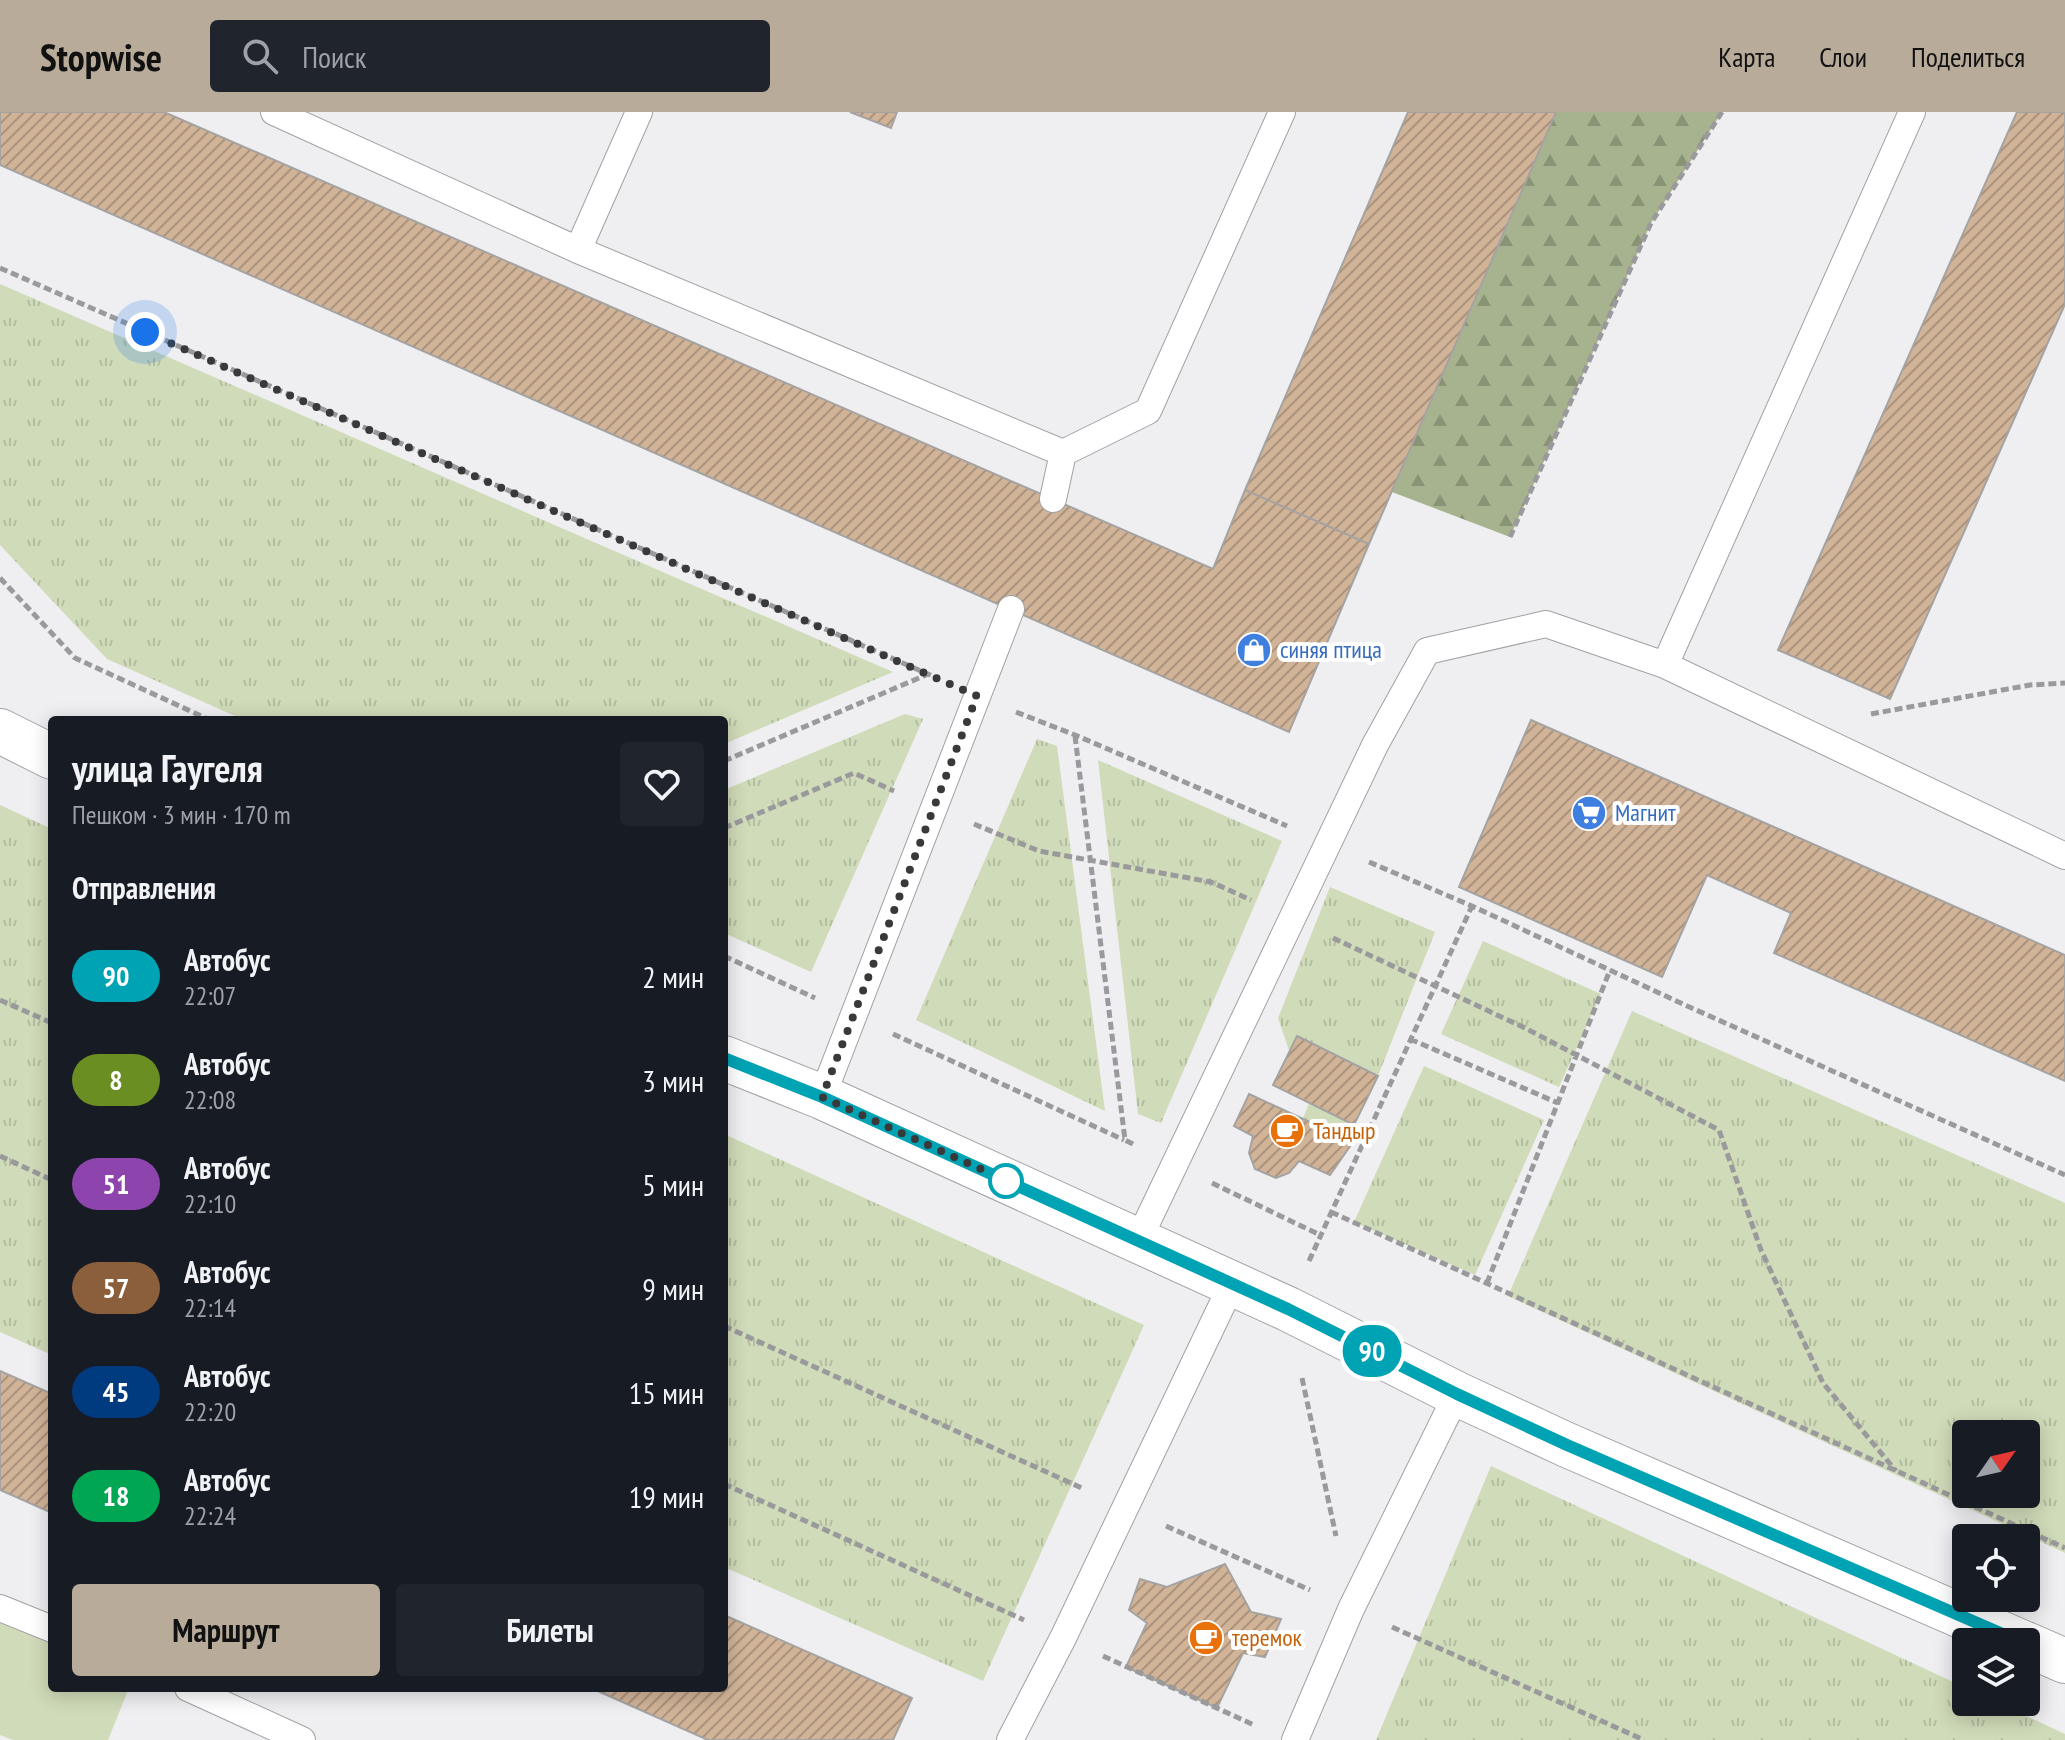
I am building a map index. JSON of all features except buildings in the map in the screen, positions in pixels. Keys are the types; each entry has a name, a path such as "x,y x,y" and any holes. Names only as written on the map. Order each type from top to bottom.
{"street":[{"path":"0,731 48,755"},
{"path":"728,1060 822,1097 1288,1309 1567,1445 1989,1628"},
{"path":"2040,1650 2065,1661"}],"lane":[{"path":"274,112 578,250 1063,453 1148,411 1282,112"},
{"path":"578,250 639,112"},
{"path":"1665,665 1912,112"},
{"path":"1053,499 1063,453"},
{"path":"822,1097 1011,609"},
{"path":"1138,1241 1375,745 1427,651 1546,624 1665,665 2065,856"},
{"path":"1010,1740 1063,1638 1232,1284"},
{"path":"1295,1740 1351,1609 1457,1394"},
{"path":"0,1608 48,1627"},
{"path":"197,1692 302,1740"}],"path":[{"path":"1510,537 1651,223 1722,112"},
{"path":"0,268 977,696"},
{"path":"0,578 75,658 201,716"},
{"path":"728,759 927,674"},
{"path":"1796,727 2030,685 2065,683"},
{"path":"1075,735 1125,1140"},
{"path":"728,826 854,773 1039,851 1211,882 1525,1028 1719,1130 1761,1250 1823,1383 1896,1471"},
{"path":"1351,1609 1288,1309 1472,906"},
{"path":"728,958 1125,1140 1320,1235"},
{"path":"1487,1283 1610,970"},
{"path":"0,1000 48,1021"},
{"path":"1685,1005 2065,1175"},
{"path":"1410,1039 1558,1103"},
{"path":"0,1156 48,1178"},
{"path":"1331,1212 2065,1548"},
{"path":"728,1328 1644,1740"},
{"path":"728,1486 1259,1727"}],"green space":[{"path":"1556,112 1722,112 1651,223 1510,537 1392,492"},
{"path":"0,284 893,672 728,742 728,716 235,716 107,659 0,545"},
{"path":"905,714 923,719 811,972 728,935 728,788"},
{"path":"1037,739 1057,746 1105,1111 916,1020"},
{"path":"1098,760 1282,841 1161,1123 1138,1114"},
{"path":"0,805 48,827 48,1353 0,1332"},
{"path":"1330,887 1435,932 1378,1076 1354,1125 1353,1142 1303,1118 1313,1094 1302,1089 1278,1018"},
{"path":"1483,941 1601,994 1559,1087 1441,1034"},
{"path":"1632,1011 2065,1203 2065,1553 2040,1541 2040,1524 2002,1524 1967,1508 2040,1508 2040,1420 1952,1420 1952,1501 1508,1296"},
{"path":"1424,1066 1544,1120 1475,1275 1354,1222"},
{"path":"728,1136 1144,1325 983,1681 728,1569"},
{"path":"1491,1466 1952,1681 1952,1716 2027,1716 2065,1734 2065,1740 1376,1740"},
{"path":"0,1608 48,1627 48,1692 127,1692 108,1740 13,1740 0,1735"}],"bus line":[{"name":"90","path":"728,1060 822,1097 1288,1309 1567,1445 1989,1628"}],"place":[{"name":"синяя птица","path":"1254,650"},
{"name":"Магнит","path":"1589,813"},
{"name":"Тандыр","path":"1287,1131"},
{"name":"теремок","path":"1206,1638"}],"route":[{"path":"145,332 977,696 822,1097 1016,1185 1006,1181"}]}
